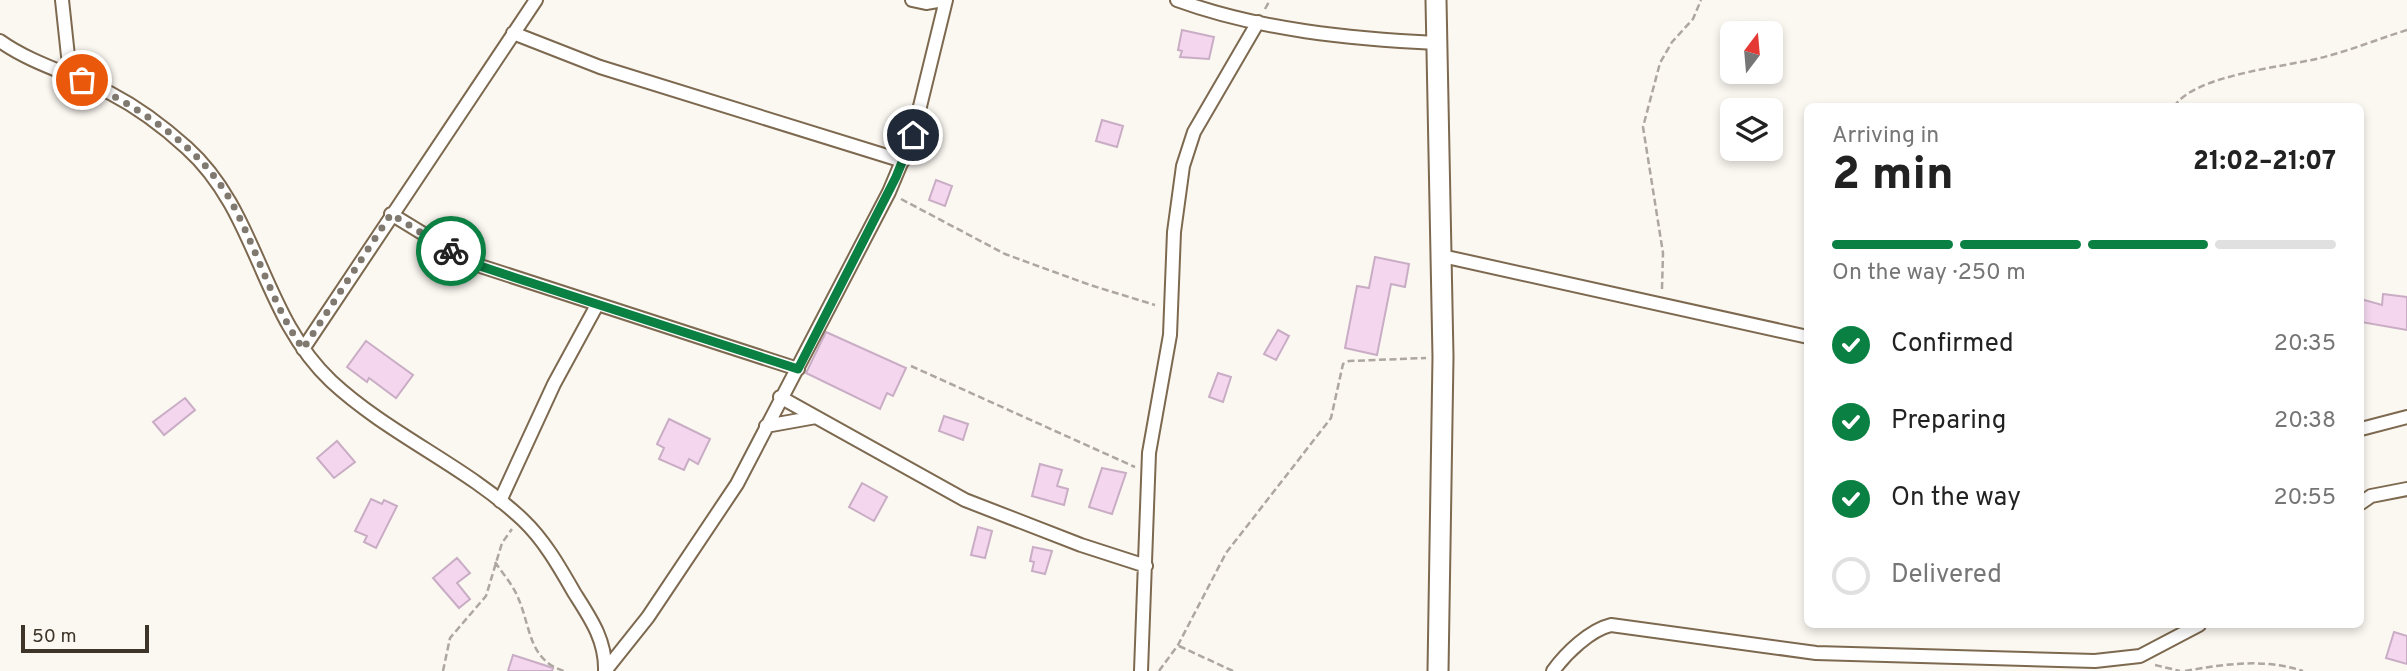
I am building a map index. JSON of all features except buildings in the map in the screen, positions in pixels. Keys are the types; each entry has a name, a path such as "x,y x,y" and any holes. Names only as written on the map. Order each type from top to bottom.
{"street":[{"path":"62,0 68,56 82,80"},
{"path":"303,349 536,0"},
{"path":"605,671 648,617 737,484 889,192 903,161 926,90 945,0 926,3 912,0"},
{"path":"1178,0 1258,22 1386,41 1437,43"},
{"path":"1436,0 1443,356 1438,671"},
{"path":"1141,671 1148,472 1173,310 1174,232 1183,166 1195,132 1214,95 1244,50 1258,22"},
{"path":"513,33 600,67 903,161"},
{"path":"0,41 82,80 144,114 188,149 212,174 232,204 273,300 303,349 355,402 500,501 523,520 559,568 599,634 605,653 605,671"},
{"path":"391,214 471,263 798,369"},
{"path":"1441,256 1804,336"},
{"path":"500,501 554,384 597,305"},
{"path":"780,397 965,500 1081,545 1146,566"},
{"path":"766,426 817,417"},
{"path":"2364,428 2407,417"},
{"path":"2364,501 2371,496 2407,489"},
{"path":"1553,671 1581,642 1602,627 1611,625 1829,654 2095,661 2140,656 2193,628"}],"path":[{"path":"1661,306 1663,253 1643,142 1643,127 1660,63 1672,42 1693,19 1700,0"},
{"path":"2177,103 2185,93 2205,85 2322,58 2407,30"},
{"path":"889,192 1005,254 1090,285 1173,310"},
{"path":"1159,671 1178,645 1226,553 1331,418 1343,364 1349,361 1390,362 1443,356"},
{"path":"911,366 1148,472"},
{"path":"443,671 450,638 486,596 495,562 508,532 523,520"},
{"path":"495,562 518,597 535,649 545,662 564,671"},
{"path":"1178,645 1233,671"},
{"path":"2140,656 2155,666 2182,671 2241,661 2265,662 2304,671"}],"way so far":[{"path":"82,80 112,94 144,114 188,149 212,174 232,204 254,250 273,300 303,349 391,214 451,251"}],"route":[{"path":"451,251 471,263 555,292 798,369 896,177 913,135"}]}
